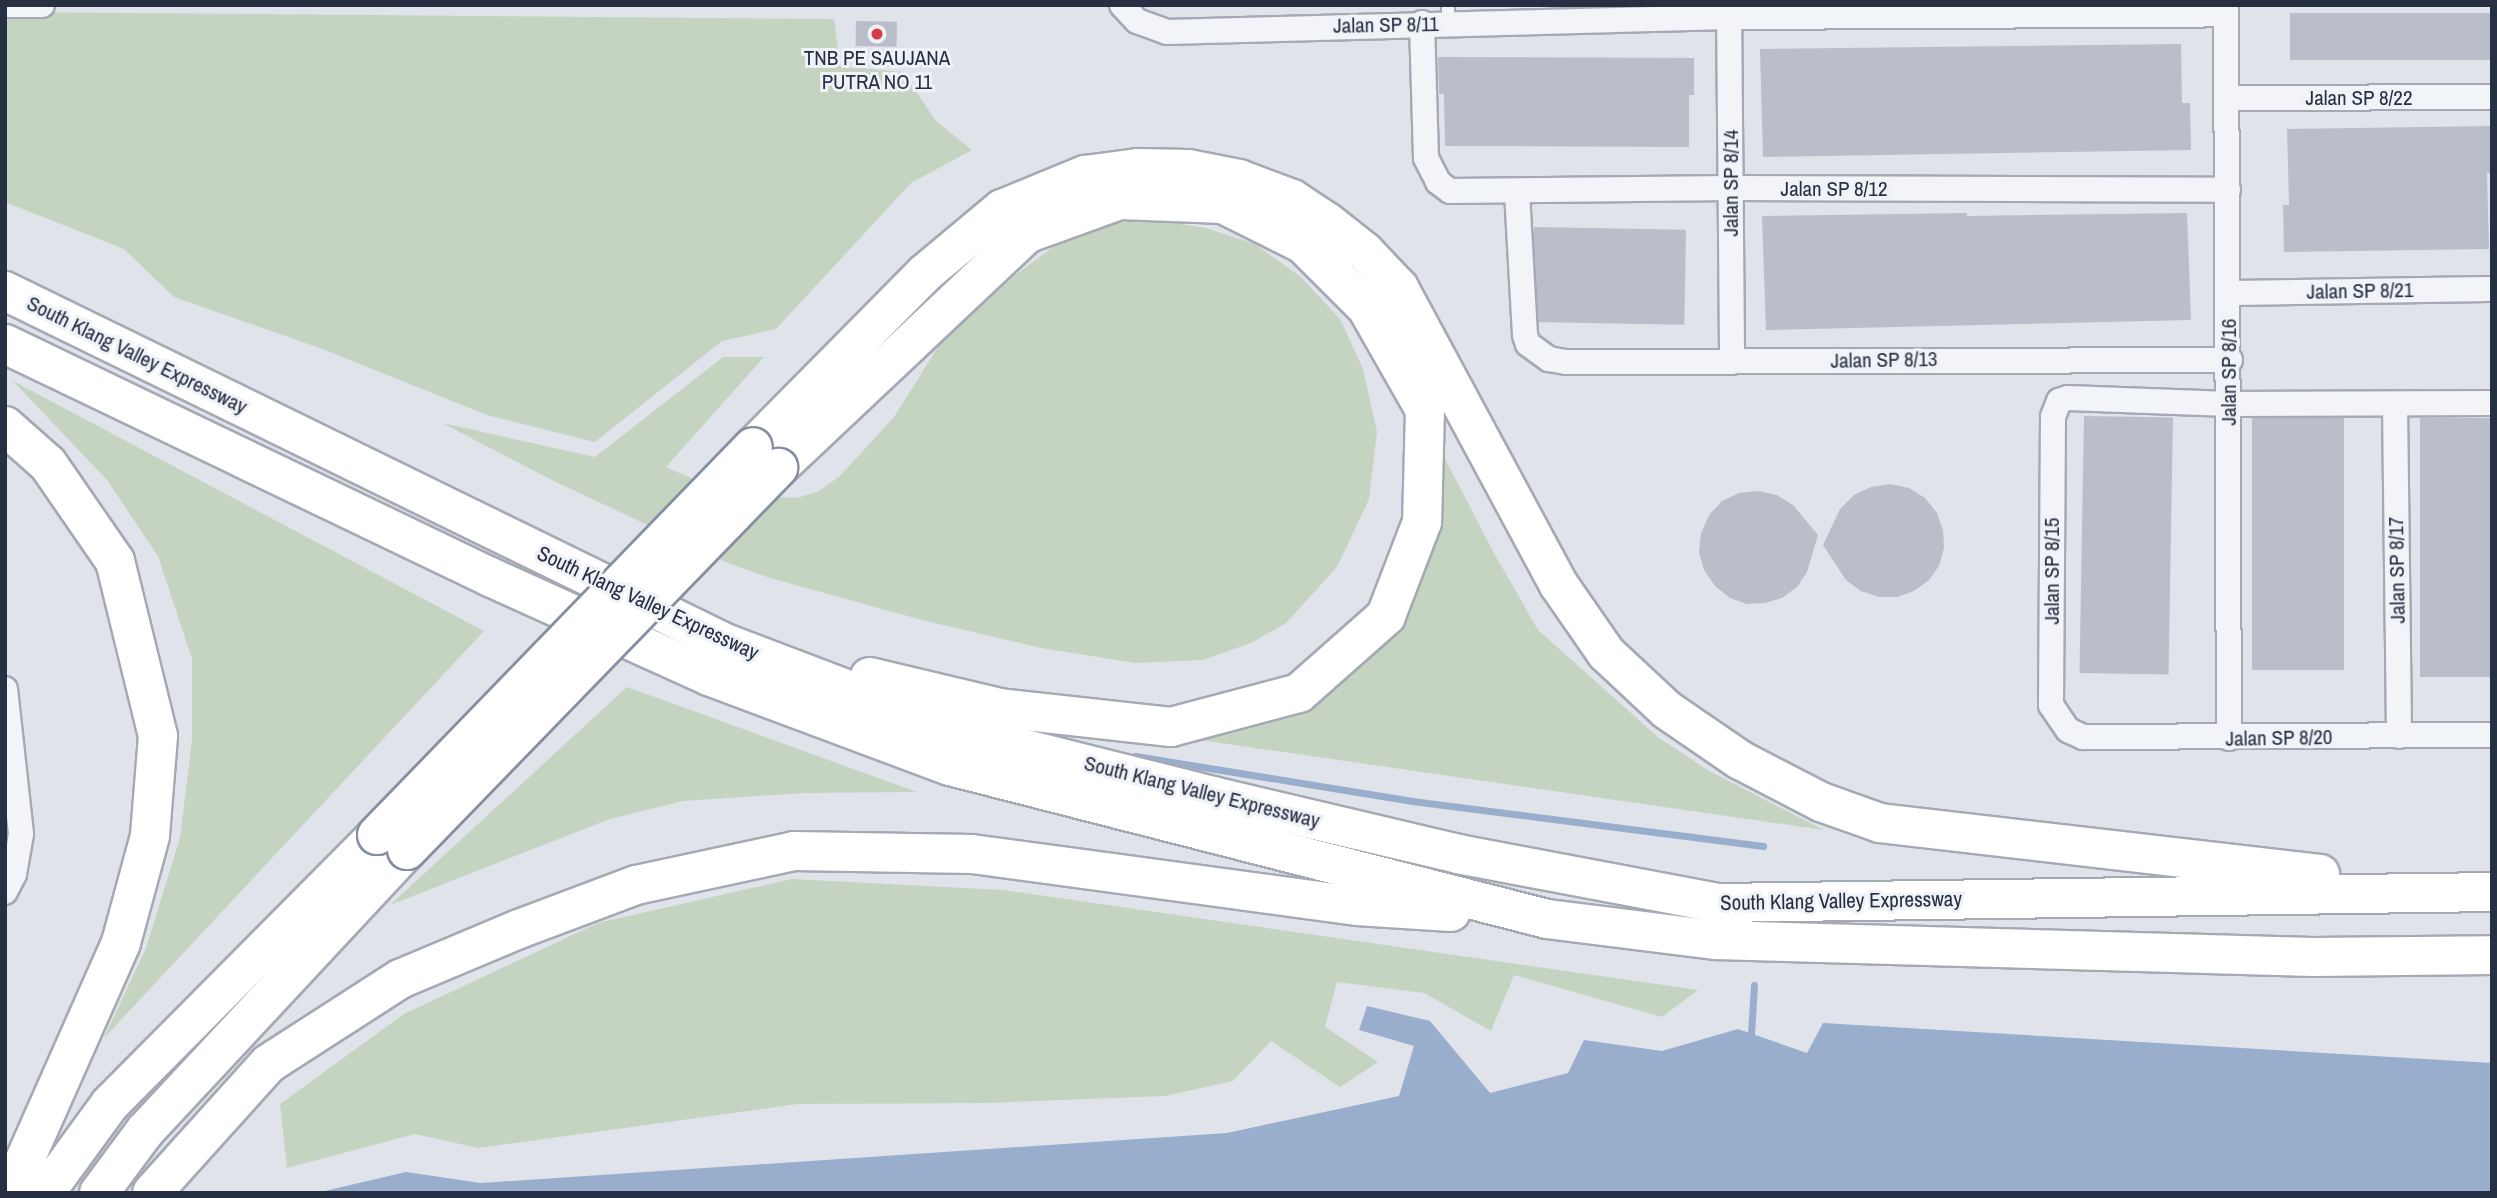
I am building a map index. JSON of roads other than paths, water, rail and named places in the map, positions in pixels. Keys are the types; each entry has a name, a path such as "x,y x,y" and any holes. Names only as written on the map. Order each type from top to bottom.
{"highway":[{"path":"45,1193 110,1104 392,842 765,457 924,274 1002,209 1085,175 1138,168 1188,169 1239,179 1292,199 1328,222 1365,252 1399,288 1559,584 1606,653 1667,710 1740,760 1821,802 1880,823 2484,892"},
{"path":"725,643 1000,708 1171,727 1299,693 1386,616 1422,522 1425,410 1367,308 1303,244 1223,204 1121,200 1026,234 765,457"},
{"name":"South Klang Valley Expressway","path":"5,291 725,643 962,733 1458,854 1717,903 2484,892"},
{"name":"South Klang Valley Expressway","path":"5,344 490,577 696,671 950,766 1547,919 1716,940 2313,957 2492,955"},
{"path":"5,426 48,464 116,561 158,736 149,836 121,943 9,1193"},
{"path":"99,1193 145,1131 392,842"},
{"path":"152,1193 268,1064 400,979 519,929 636,885 794,851 972,854 1357,906 1547,919"}],"street":[{"path":"5,5 42,5"},
{"name":"Jalan SP 8/11","path":"1129,13 1167,32 1422,23 1448,15 1729,11 2226,10"},
{"name":"Jalan SP 8/16","path":"2226,10 2230,360 2229,738"},
{"name":"Jalan SP 8/14","path":"1729,11 1732,362"},
{"name":"Jalan SP 8/12","path":"1422,23 1426,158 1442,188 1462,193 1731,188 2228,190"},
{"name":"Jalan SP 8/22","path":"2227,98 2492,97"},
{"name":"Jalan SP 8/13","path":"1517,192 1525,335 1528,344 1540,355 1566,362 1984,358 2230,360"},
{"name":"Jalan SP 8/21","path":"2229,293 2492,289"},
{"name":"Jalan SP 8/15","path":"2068,730 2051,705 2056,406 2068,398 2229,404"},
{"path":"2229,404 2492,403"},
{"name":"Jalan SP 8/17","path":"2395,404 2399,736"},
{"path":"5,689 10,759 21,834 8,880"},
{"name":"Jalan SP 8/20","path":"2068,730 2083,737 2103,739 2492,735"}],"water":[{"path":"1367,1006 1430,1021 1490,1093 1568,1073 1584,1040 1662,1051 1738,1029 1807,1053 1823,1023 2492,1063 2492,1193 316,1193 406,1172 481,1183 1227,1133 1399,1096 1414,1046 1359,1030"}],"waterway":[{"path":"1135,756 1412,801 1763,846"},
{"path":"1751,1034 1754,985"}],"place":[{"name":"TNB PE SAUJANA PUTRA NO 11","path":"877,34"}]}
